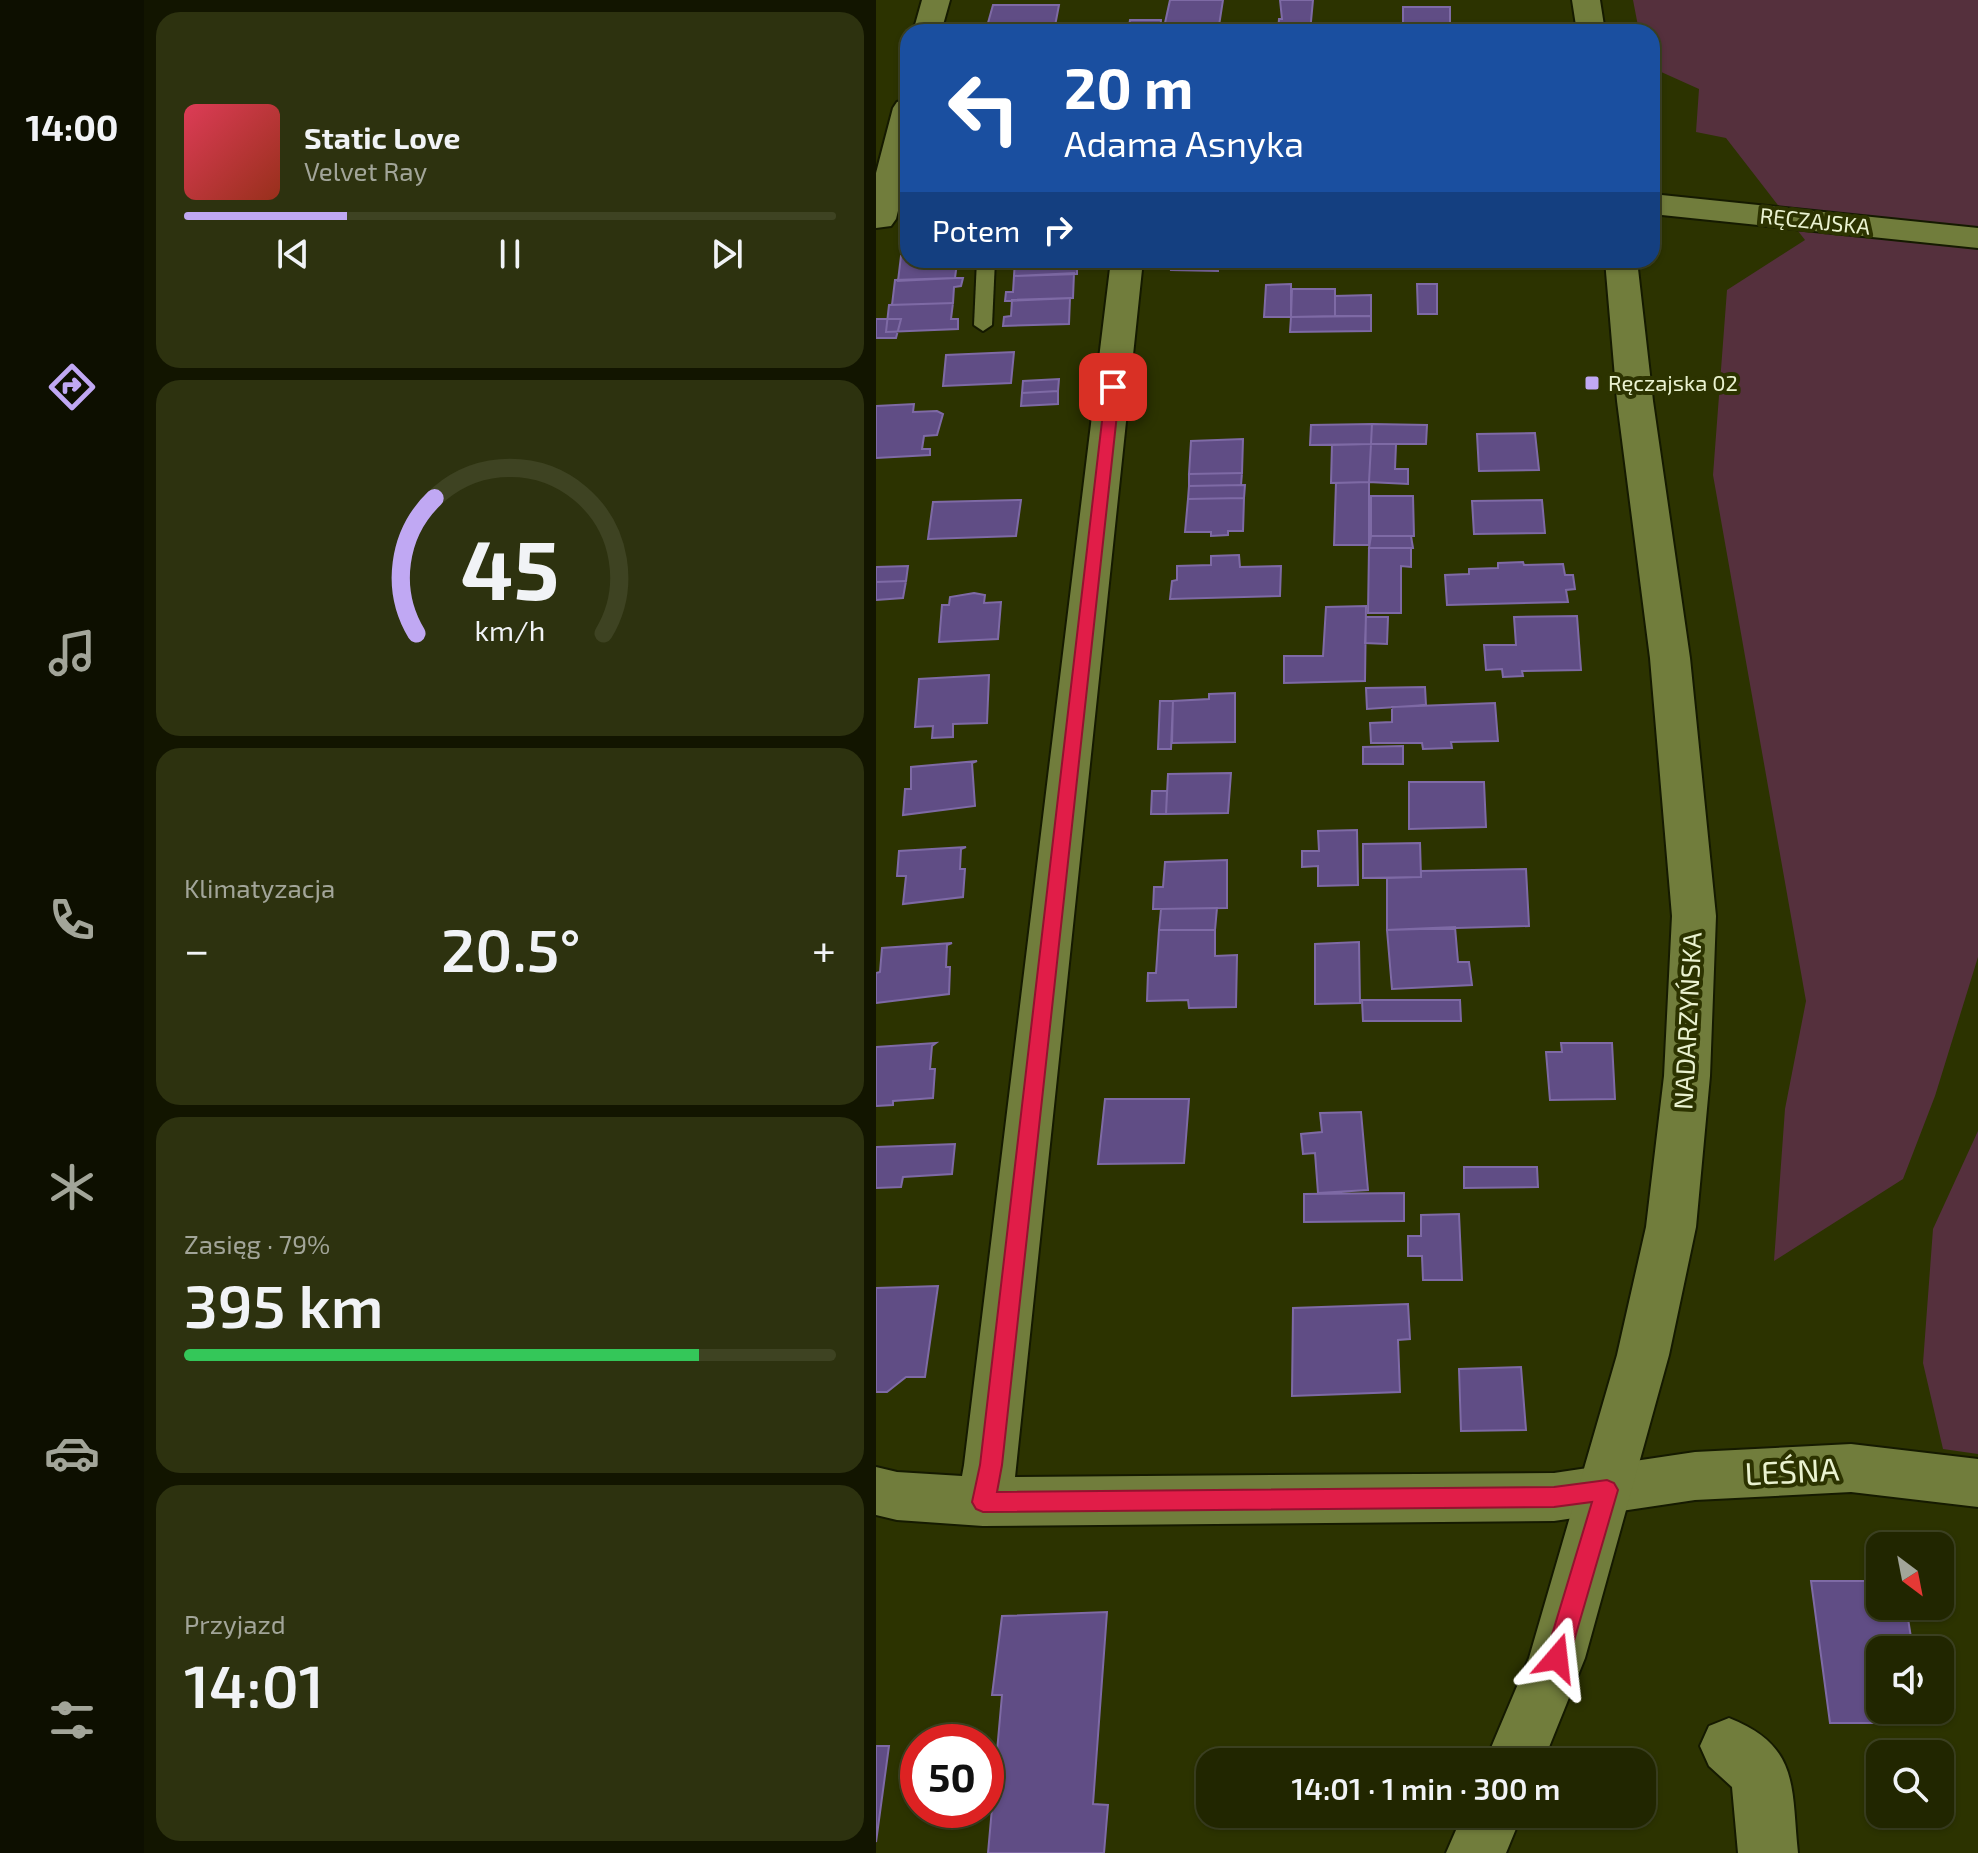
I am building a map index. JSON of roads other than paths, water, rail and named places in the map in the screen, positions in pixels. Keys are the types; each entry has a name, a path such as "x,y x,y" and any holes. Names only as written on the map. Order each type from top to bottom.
{"street":[{"path":"929,24 936,0"},
{"path":"1586,0 1590,24"},
{"path":"888,218 900,152"},
{"name":"RĘCZAJSKA","path":"1660,205 1978,238"},
{"path":"983,1502 991,1465 1126,268"},
{"name":"NADARZYŃSKA","path":"1520,1748 1557,1658 1643,1355 1671,1227 1687,1076 1694,916 1670,658 1635,401 1622,268"},
{"name":"LEŚNA","path":"876,1491 897,1496 983,1502 1554,1497 1695,1476 1851,1468 1978,1483"},
{"path":"1729,1746 1760,1773 1768,1853"},
{"path":"1476,1853 1487,1828"}],"lane":[{"path":"983,325 986,268"}],"place":[{"name":"Ręczajska 02","path":"1592,383"}]}
